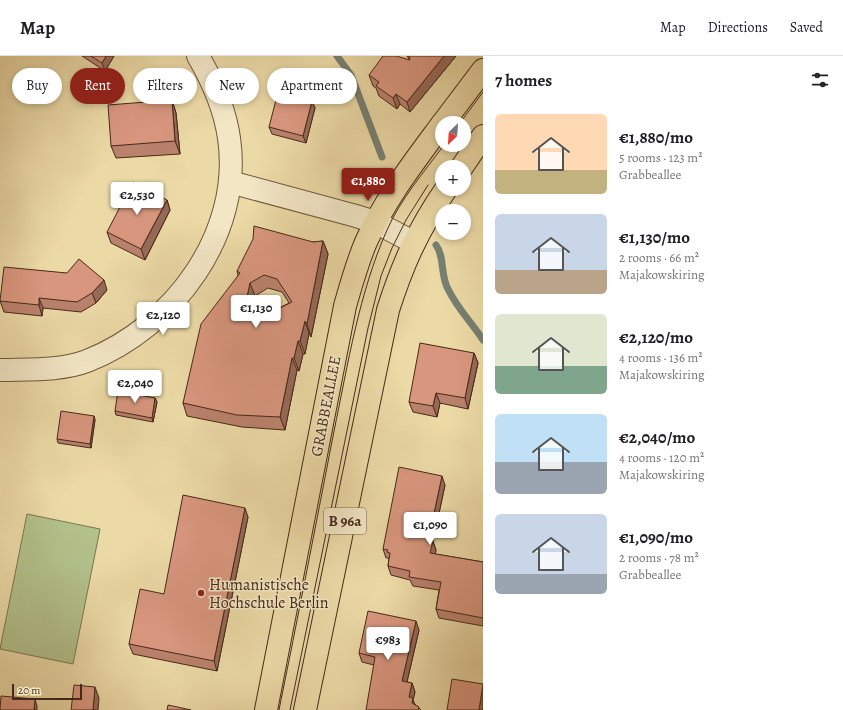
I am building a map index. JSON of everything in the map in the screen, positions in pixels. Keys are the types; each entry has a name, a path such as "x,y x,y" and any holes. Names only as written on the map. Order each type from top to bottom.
{"main road":[{"name":"GRABBEALLEE","path":"448,116 483,70"},
{"name":"GRABBEALLEE","path":"266,710 345,306 356,267 375,222 396,186 435,133"},
{"path":"467,160 483,136"},
{"name":"B 96a","path":"305,710 388,310 399,274 413,242 426,217 441,196"}],"street":[{"path":"0,370 55,367 85,362 115,348 152,323 170,306 190,281 209,250 221,223 230,182 229,137 221,108 198,56"},
{"path":"230,182 375,222 413,242"}],"green space":[{"path":"27,514 100,529 73,664 0,649"}],"building":[{"path":"91,56 106,56 102,63"},
{"path":"383,56 396,56 410,60 409,56 444,56 407,102 396,94 393,98 376,86 379,82 369,75"},
{"path":"172,104 175,141 111,146 108,105"},
{"path":"275,104 311,104 303,136 269,127"},
{"path":"133,182 167,200 141,249 107,232"},
{"path":"254,226 313,242 323,241 307,324 305,321 300,341 298,341 294,358 292,358 280,417 237,415 183,403 201,324 240,273 237,271 253,239","holes":["264,275 277,279 292,302 258,319 247,297 250,283"]},
{"path":"79,259 104,280 92,293 77,302 39,298 39,305 0,301 4,267 67,273"},
{"path":"420,343 474,353 465,398 436,393 433,406 409,402"},
{"path":"118,391 155,398 152,418 115,411"},
{"path":"61,411 94,416 90,444 57,439"},
{"path":"399,467 442,476 430,532 429,540 433,541 430,553 483,562 483,618 436,609 441,582 409,577 410,571 388,566 390,553 387,552 388,550 383,549"},
{"path":"183,495 245,508 214,661 129,644 140,589 164,594"},
{"path":"368,611 416,621 402,681 412,683 409,697 413,698 412,703 419,707 418,710 366,710 375,657 359,653"},
{"path":"452,679 483,684 479,710 447,710"},
{"path":"74,685 95,687 93,710 71,710"},
{"path":"1,696 35,699 34,710 0,710"},
{"path":"168,705 191,710 167,710"}],"waterway":[{"path":"337,56 351,75 382,157"},
{"path":"436,245 441,255 444,278 448,289 456,303 483,340"}],"tram line":[{"path":"465,116 483,92"},
{"path":"279,710 355,329 369,279 377,254 392,219 413,186 439,152"},
{"path":"290,710 368,328 381,276 392,248 406,220 428,185"}],"place":[{"name":"Humanistische Hochschule Berlin","path":"201,593"}]}
